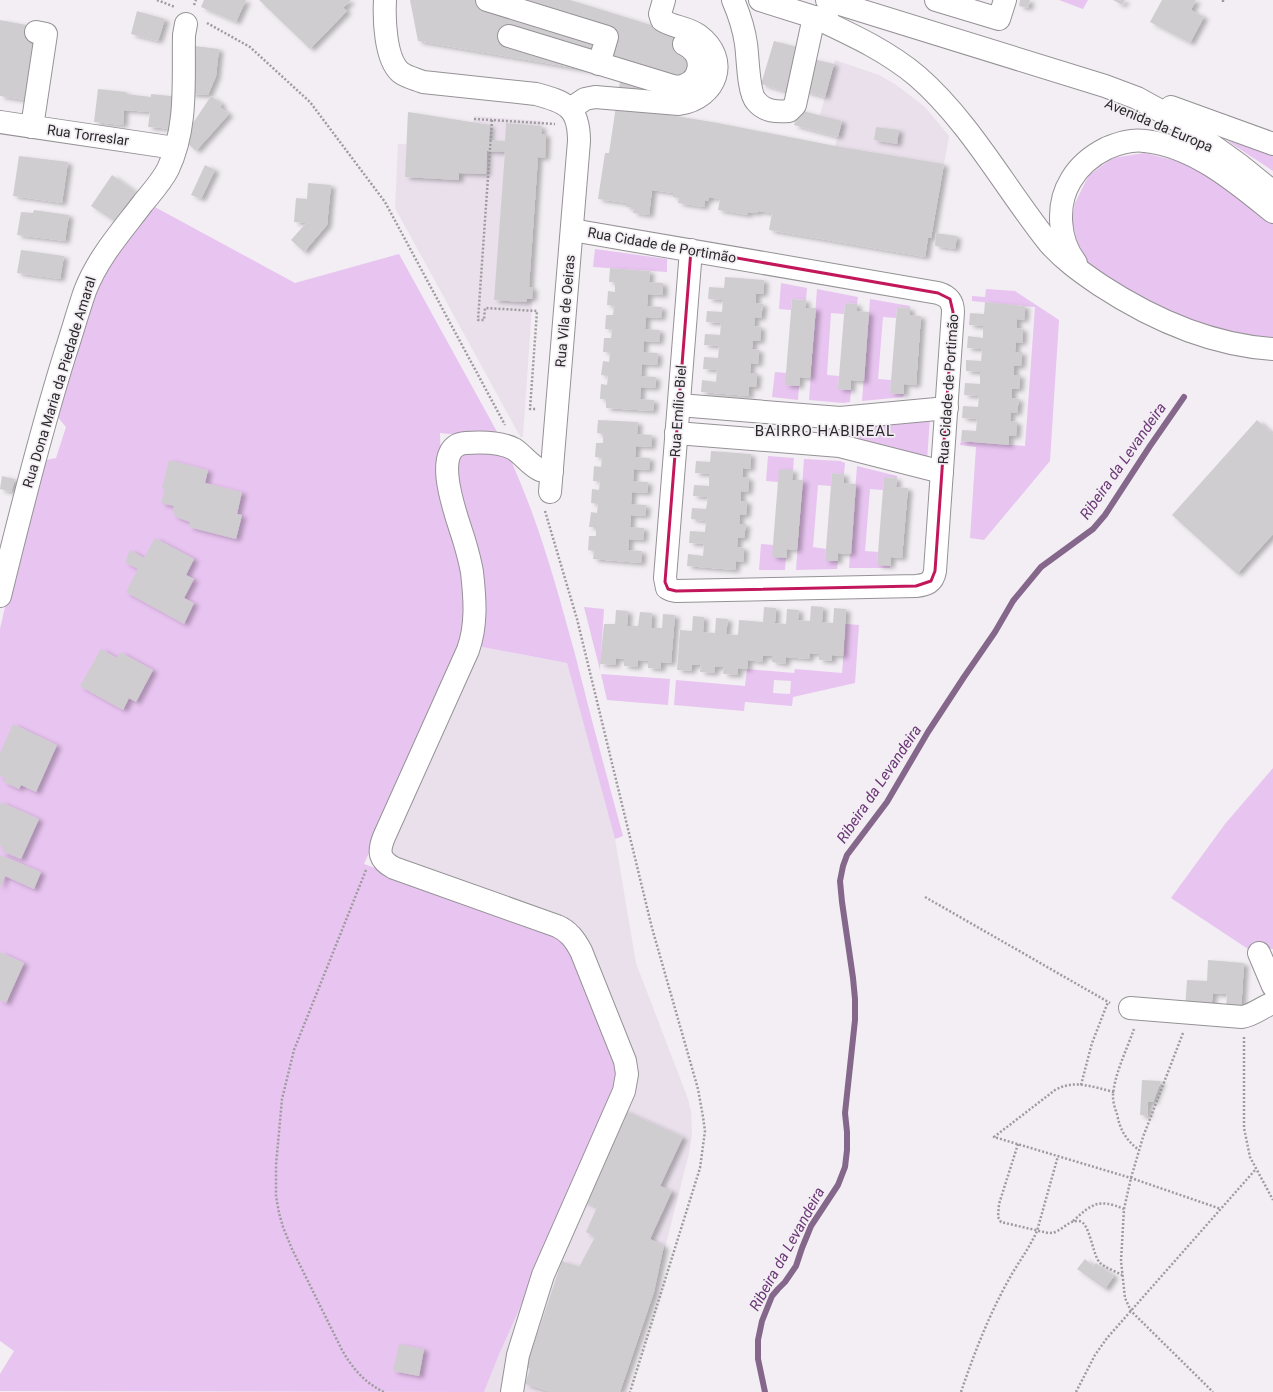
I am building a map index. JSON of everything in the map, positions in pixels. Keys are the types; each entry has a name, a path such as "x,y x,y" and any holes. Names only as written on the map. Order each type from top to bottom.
{"street":[{"path":"487,0 607,37 599,64"},
{"path":"383,4 391,56 400,72 423,82 536,94 558,101 570,109 585,99 595,97 679,104 692,101 707,91 712,84 715,75 716,65 714,55 708,44 696,34 662,20 660,14 664,0"},
{"path":"733,0 746,43 751,90 754,100 761,106 768,110 779,112 790,111 795,105 814,17 851,34 885,53 927,85 956,116 1042,235 1055,250 1080,272 1113,294 1143,310 1197,334 1239,345 1273,349"},
{"name":"Avenida da Europa","path":"760,0 814,17 871,28 1078,92 1131,112 1220,152"},
{"name":"Avenida da Europa","path":"828,0 1105,86 1137,98 1164,113 1220,152"},
{"path":"936,0 1002,10"},
{"name":"Rua Dona Maria da Piedade Amaral","path":"0,596 28,482 85,291 91,276 108,248 168,169 175,148 183,114 184,38 189,18"},
{"path":"32,127 46,34 36,32"},
{"path":"508,36 671,86 682,86 687,84 695,77 698,62 694,52 684,44"},
{"path":"1105,86 1161,103 1273,144"},
{"name":"Rua Vila de Oeiras","path":"549,490 557,411 579,130 574,112 570,109"},
{"name":"Rua Torreslar","path":"0,122 175,148"},
{"path":"1098,284 1080,268 1072,258 1067,248 1061,222 1061,208 1064,194 1070,180 1078,169 1102,151 1116,144 1130,141 1144,141 1159,143 1187,153 1232,180 1273,212"},
{"path":"1220,152 1273,192"},
{"name":"Rua Cidade de Portimão","path":"572,230 938,293 946,296 951,301 954,310 935,574 931,581 926,584 900,586 672,590 668,589 666,586 665,573"},
{"name":"Rua Emílio Biel","path":"665,573 690,250"},
{"path":"679,405 840,418 947,408"},
{"path":"676,433 840,446 942,472"},
{"path":"512,1392 518,1355 543,1275 624,1091 627,1074 624,1054 581,951 568,932 557,926 400,871 385,862 380,853 380,847 468,650 473,633 475,600 470,565 448,481 448,463 450,452 457,445 465,442 504,445 517,451 540,469 549,490"},
{"path":"1259,954 1273,986"},
{"path":"1136,1009 1190,1014 1244,1016 1250,1015 1273,1003"}],"path":[{"path":"157,0 189,18 250,47 310,102 385,202 506,426"},
{"path":"474,119 555,124"},
{"path":"492,120 478,320 484,320 485,308 537,311 530,409 557,411"},
{"path":"549,490 566,580 577,619 652,928 698,1089 703,1117 704,1131 700,1168 630,1392"},
{"path":"380,853 370,863 362,880 294,1050 287,1072 280,1110 276,1187 279,1213 289,1242 342,1350 350,1363 365,1379 384,1392"},
{"path":"925,897 1108,1002 1122,1007 1136,1009 1114,1092 1115,1108 1122,1133 1127,1140 1139,1150"},
{"path":"1081,1085 1092,1043 1108,1002"},
{"path":"1190,1014 1139,1150 1131,1178 1124,1209 1121,1261 1125,1298 1131,1311 1212,1392"},
{"path":"1244,1016 1244,1128 1250,1157 1273,1200"},
{"path":"1114,1092 1081,1085 1072,1084 1063,1086 1055,1090 994,1137 1131,1178 1221,1209"},
{"path":"1018,1144 999,1204 998,1217 1000,1222 1007,1225 1048,1233 1056,1232 1072,1222 1093,1204 1100,1202 1109,1203 1124,1209"},
{"path":"961,1392 977,1344 989,1317 1008,1281 1032,1242 1058,1156"},
{"path":"1076,1392 1095,1355 1107,1338 1256,1169"},
{"path":"1072,1222 1078,1220 1086,1225 1095,1255 1100,1263 1122,1275"}],"highlighted area":[{"path":"691,250 938,293 950,299 953,312 935,571 931,581 916,586 676,591 668,589 665,582"}],"shaded area":[{"path":"1059,0 1088,0 1083,9"},
{"path":"835,60 879,75 895,84 925,107 949,136 944,164 835,146 842,121 820,115"},
{"path":"408,112 473,123 474,116 542,121 541,134 546,134 545,158 538,157 529,287 533,288 532,307 523,436 521,438 395,208 398,144 407,144"},
{"path":"1226,140 1273,155 1273,171"},
{"path":"1144,153 1175,161 1205,173 1229,188 1273,224 1273,339 1204,328 1107,282 1086,261 1077,241 1072,221 1075,203 1089,175 1113,158"},
{"path":"153,206 295,283 399,254 501,439 440,433 441,482 467,594 461,650 364,864 555,932 571,947 617,1059 616,1093 500,1352 484,1392 0,1391 0,1374 14,1351 0,1341 0,629 19,545 42,461 56,458 66,427 56,415 97,282"},
{"path":"595,249 667,259 667,272 593,267"},
{"path":"781,283 807,288 806,300 792,299 791,310 779,309"},
{"path":"817,289 858,297 857,304 845,303 844,314 831,313 827,375 839,376 838,389 851,390 850,402 843,403 809,400"},
{"path":"986,289 1015,291 1059,320 1050,461 984,540 970,538 976,447 960,445 961,441 1025,446 1035,307 972,301 972,296 985,297"},
{"path":"870,299 910,306 910,308 897,307 896,318 883,317 878,379 891,380 890,393 904,394 903,397 862,401"},
{"path":"775,372 787,373 786,385 799,386 798,400 772,397"},
{"path":"930,417 927,461 821,437 822,424"},
{"path":"465,451 507,452 518,477 554,579 623,836 615,839 567,663 477,646 456,465"},
{"path":"768,456 794,458 793,470 778,482 766,481"},
{"path":"804,459 840,461 845,463 844,474 832,473 831,486 818,485 813,547 826,549 825,560 838,561 837,569 796,570"},
{"path":"857,466 897,476 897,478 884,477 883,490 870,489 865,551 878,552 877,564 890,566 890,568 849,568"},
{"path":"761,544 773,545 786,558 785,570 759,570"},
{"path":"584,607 604,609 600,670"},
{"path":"846,624 859,625 855,683 793,697 792,706 745,702 744,711 674,705 676,680 745,686 747,669 794,673 795,669 842,673","holes":["774,680 791,681 790,694 773,693"]},
{"path":"477,646 567,663 615,839 636,963 688,1099 691,1111 692,1133 689,1153 654,1292 620,1392 484,1392 500,1352 393,862 385,848"},
{"path":"601,674 670,679 668,705 607,700"},
{"path":"1273,768 1273,949 1248,949 1171,898 1225,824"}],"building":[{"path":"204,0 246,0 236,22 201,7"},
{"path":"259,0 351,0 343,8 347,11 310,49"},
{"path":"410,0 570,0 687,36 702,86 668,95 619,87 621,76 418,41"},
{"path":"1020,0 1030,0 1028,8 1019,6"},
{"path":"1113,0 1125,0 1122,5"},
{"path":"1162,0 1196,0 1191,10 1204,17 1190,43 1150,22"},
{"path":"137,11 165,19 158,41 131,34"},
{"path":"0,20 37,27 25,100 0,96"},
{"path":"774,41 797,47 793,63 811,68 813,59 834,64 825,97 804,91 807,82 789,77 785,91 761,84"},
{"path":"195,46 219,49 216,76 208,95 190,94"},
{"path":"98,89 126,92 126,94 151,97 151,94 180,97 175,129 148,127 150,112 124,110 123,125 94,122"},
{"path":"211,96 222,104 220,107 229,114 196,151 180,136 195,120"},
{"path":"616,106 718,123 835,146 944,164 931,238 928,238 925,257 769,230 772,213 758,211 757,213 748,212 748,215 718,210 720,199 709,197 708,201 705,200 704,207 678,203 679,198 673,197 673,193 652,190 649,215 633,213 634,208 626,207 626,203 598,199 605,153 609,153"},
{"path":"799,110 842,121 838,137 794,125"},
{"path":"408,112 490,125 489,140 505,141 506,123 542,126 541,134 546,134 545,158 538,157 529,287 533,288 532,299 527,299 526,302 494,300 505,152 487,151 486,174 459,173 459,180 405,177"},
{"path":"876,127 899,130 897,144 874,140"},
{"path":"19,156 68,162 62,203 13,196"},
{"path":"205,165 215,170 201,199 191,195"},
{"path":"112,175 137,193 117,223 91,206"},
{"path":"308,183 331,185 327,225 304,252 291,240 306,223 294,222 296,198 307,199"},
{"path":"34,210 69,215 65,241 17,235 21,212 33,213"},
{"path":"936,233 957,236 955,249 935,246"},
{"path":"21,250 64,256 60,279 17,273"},
{"path":"610,268 650,271 649,282 663,283 663,295 648,294 647,306 662,307 661,318 646,317 645,329 660,330 659,342 644,341 643,352 658,353 657,365 642,364 641,376 656,377 655,388 641,387 640,399 654,400 653,411 606,408 606,399 600,399 601,384 607,385 608,376 601,375 603,361 609,362 610,352 603,352 604,338 611,338 612,329 605,329 606,315 613,315 614,306 607,305 608,291 615,292 615,282 609,282"},
{"path":"725,277 764,280 763,294 756,294 756,303 763,304 761,318 755,317 754,326 761,327 760,341 753,341 752,349 759,350 758,364 751,363 750,373 757,373 756,387 749,387 749,396 701,392 702,380 716,382 717,370 703,369 704,357 718,358 719,346 704,345 705,334 720,335 721,323 706,322 707,311 722,312 723,300 708,299 709,287 724,288"},
{"path":"792,299 806,300 805,308 816,308 810,378 800,377 799,386 785,385"},
{"path":"985,302 1025,306 1024,320 1017,319 1017,328 1023,329 1022,343 1016,342 1015,352 1022,352 1021,366 1014,366 1014,375 1020,375 1019,389 1012,389 1012,398 1019,399 1017,413 1011,412 1010,421 1017,422 1016,436 1009,436 1009,445 961,441 962,430 976,431 977,419 962,418 963,406 978,407 979,396 964,395 965,383 980,384 980,372 966,371 966,360 981,361 982,349 967,348 968,336 983,338 983,326 969,325 970,313 984,314"},
{"path":"845,303 857,304 857,311 869,312 864,381 851,380 851,390 838,389"},
{"path":"897,307 910,308 910,315 921,316 916,385 904,384 904,394 890,393"},
{"path":"598,420 638,422 637,434 652,435 651,447 636,446 635,457 650,458 649,470 634,469 633,481 648,482 647,493 632,492 631,504 646,505 645,516 631,515 630,527 644,528 643,540 629,539 628,550 642,551 641,563 593,559 594,551 588,550 589,536 596,536 596,527 589,527 591,512 597,513 598,504 591,503 592,489 599,490 600,481 593,481 594,466 601,467 602,457 595,457 596,443 603,443 603,434 597,433"},
{"path":"1257,420 1273,434 1273,534 1237,574 1172,515"},
{"path":"711,451 751,454 750,469 743,468 743,477 749,478 748,492 741,491 741,501 747,501 746,515 740,515 739,524 746,524 744,538 738,538 737,547 744,548 743,562 736,561 735,570 687,566 688,554 703,556 704,544 689,543 690,531 705,532 706,521 691,519 692,508 706,509 708,497 693,496 694,485 709,486 709,474 695,473 696,461 710,462"},
{"path":"169,460 208,470 205,483 242,492 237,514 242,515 236,539 189,527 190,522 175,516 173,512 174,506 161,503 165,489 162,488"},
{"path":"779,469 793,470 792,480 803,480 797,550 787,549 786,558 772,557"},
{"path":"832,473 844,474 844,483 856,484 851,554 838,553 838,561 825,561"},
{"path":"2,476 15,479 11,492 0,489"},
{"path":"884,477 897,478 896,487 908,488 902,558 891,557 890,566 877,565"},
{"path":"155,538 194,559 186,575 194,579 184,598 194,603 184,624 126,592 138,569 125,562 130,550 144,558"},
{"path":"811,606 823,607 822,622 833,623 834,608 846,609 843,656 832,655 832,661 819,660 819,654 810,653 809,659 786,657 785,664 772,662 772,656 763,656 762,662 748,660 747,669 738,668 738,675 723,674 724,667 715,667 714,673 700,672 701,665 692,665 691,671 677,670 680,630 692,631 693,616 704,617 703,632 715,633 716,618 728,619 726,634 738,635 739,620 763,622 764,607 776,608 775,623 786,624 787,609 799,610 798,620 810,621"},
{"path":"616,610 628,611 627,626 638,626 640,612 652,613 651,628 662,628 663,614 675,615 671,663 661,662 661,669 648,668 648,661 638,660 637,667 624,666 624,659 616,658 615,665 600,664 604,624 615,624"},
{"path":"101,649 117,658 120,652 153,670 136,702 129,698 123,710 80,686"},
{"path":"13,724 57,745 36,792 21,785 19,789 4,782 5,778 0,776 0,753"},
{"path":"1,802 39,819 21,859 2,851 4,847 0,846"},
{"path":"0,855 41,872 34,889 5,876 0,888"},
{"path":"0,952 24,963 6,1003 0,1000"},
{"path":"1208,960 1244,963 1241,1012 1226,1011 1227,994 1213,993 1211,1010 1185,1009 1187,980 1207,981"},
{"path":"1142,1080 1161,1081 1153,1102 1148,1102 1147,1116 1140,1115"},
{"path":"623,1110 683,1137 660,1186 672,1191 650,1239 664,1246 654,1292 620,1392 551,1392 525,1384 530,1369 526,1367 562,1261 579,1267 595,1237 586,1232 597,1207 582,1200"},
{"path":"1085,1259 1093,1266 1096,1263 1114,1276 1105,1289 1077,1269"},
{"path":"399,1344 424,1349 419,1376 393,1371"}],"waterway":[{"name":"Ribeira da Levandeira","path":"765,1392 758,1359 758,1340 762,1321 772,1296 785,1282 796,1266 811,1226 838,1185 845,1167 847,1150 845,1113 855,1020 853,978 840,881 847,855 887,802 928,732 995,632 1013,601 1041,567 1093,529 1105,515 1184,397"}],"district":[{"name":"BAIRRO HABIREAL","path":"825,431"}]}
